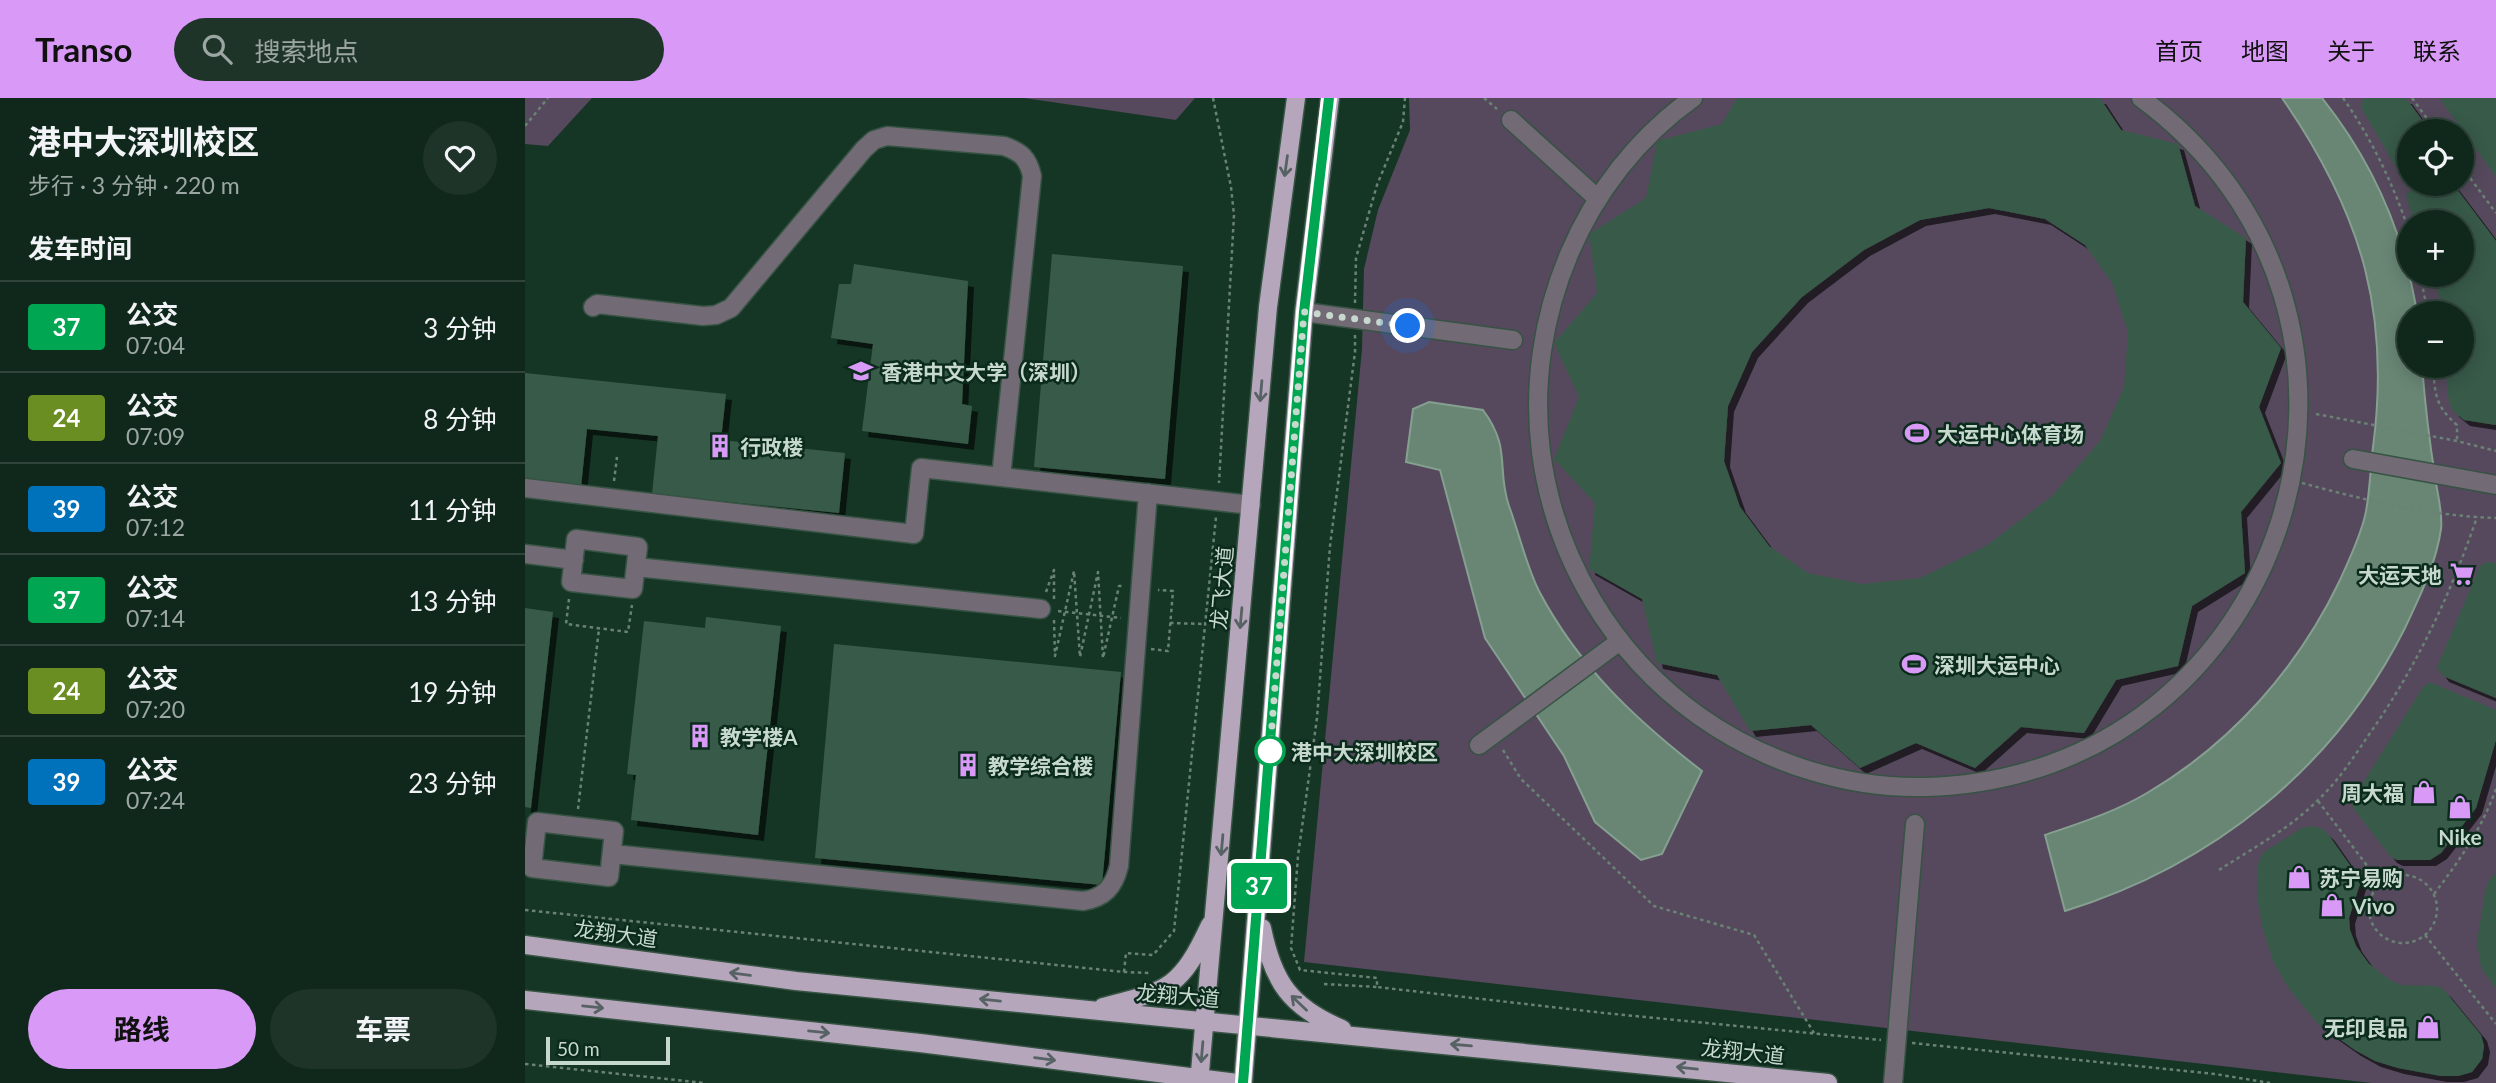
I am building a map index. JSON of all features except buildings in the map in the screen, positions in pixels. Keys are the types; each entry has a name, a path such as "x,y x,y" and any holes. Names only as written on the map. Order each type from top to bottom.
{"main road":[{"name":"龙飞大道","path":"1199,1081 1268,306 1296,98"},
{"path":"1243,1083 1304,312 1329,98"},
{"path":"1257,907 1272,966 1286,989 1301,1008 1358,1035"},
{"path":"1091,1010 1151,995 1170,985 1185,971 1216,913"},
{"name":"龙翔大道","path":"525,945 796,981 1828,1083"},
{"path":"525,1000 920,1043 1199,1081 1237,1083"},
{"path":"1092,1065 1129,1083"}],"street":[{"path":"1693,98 1658,126 1636,149 1598,199 1568,255 1548,314 1539,376 1538,418 1544,470 1560,531 1585,588 1620,641 1662,686 1694,712 1737,740 1793,765 1852,781 1913,787 1945,786 2006,777 2065,758 2111,735 2146,712 2193,671 2232,623 2258,579 2275,541 2292,481 2299,410 2294,347 2288,316 2275,276 2254,228 2220,175 2178,128 2141,98"},
{"path":"1511,120 1598,199"},
{"path":"593,307 597,304 703,316 716,315 731,308 874,140 887,136 1004,146 1020,152 1029,163 1032,176 1001,477"},
{"path":"1304,312 1513,340"},
{"path":"2353,459 2496,485"},
{"path":"525,488 914,534 921,468 1251,505"},
{"path":"612,854 1083,901 1103,895 1116,878 1119,866 1147,493"},
{"path":"576,539 638,547 633,589 571,582 574,560 576,539"},
{"path":"525,554 574,560"},
{"path":"636,567 1047,609"},
{"path":"1486,740 1620,641"},
{"path":"537,822 614,831 609,877 532,868 530,844 537,822"},
{"path":"1893,1083 1915,824"}],"path":[{"path":"525,126 548,98"},
{"path":"1213,98 1234,215 1219,476"},
{"path":"1377,987 1377,978 1300,971 1291,948 1298,856 1317,718 1330,546 1355,352 1356,258 1377,185 1403,122 1405,98"},
{"path":"2343,98 2375,152 2401,210"},
{"path":"2412,98 2427,119"},
{"path":"2474,183 2496,213"},
{"path":"2434,378 2439,406 2457,425 2457,441"},
{"path":"2299,410 2496,451"},
{"path":"612,500 617,457"},
{"path":"2292,481 2345,495 2466,517 2496,518"},
{"path":"2219,870 2280,831 2318,801 2339,778 2412,668 2446,601 2477,517"},
{"path":"1124,972 1126,953 1153,955 1174,931 1216,519"},
{"path":"1047,609 1054,570 1047,609 1055,656 1074,571 1080,657 1098,572 1103,658 1119,586 1173,591 1168,651 1136,648"},
{"path":"571,582 566,624 599,629 628,632 633,589"},
{"path":"1047,609 1138,620"},
{"path":"1170,622 1205,624"},
{"path":"576,826 599,629"},
{"path":"1486,740 1521,779 1654,906 1754,935 1815,1034"},
{"path":"2434,895 2465,854 2486,817 2496,789"},
{"path":"2318,801 2381,884"},
{"path":"2405,875 2422,881 2434,895 2437,912 2425,935 2410,943 2401,943 2377,932 2369,907 2375,890 2381,884 2396,876 2405,875"},
{"path":"525,910 1154,973"},
{"path":"2425,935 2496,1024"},
{"path":"1324,984 1377,987 1591,1012 2215,1074 2270,1083"},
{"path":"525,1063 705,1083"}],"shaded area":[{"path":"525,98 592,98 548,146 525,144"},
{"path":"1024,98 1195,98 1176,120"},
{"name":"深圳大运中心","path":"1409,98 2496,98 2496,1083 2372,1083 1304,962 1362,349 1364,269 1378,210 1410,130"},
{"path":"2282,98 2322,98 2357,147 2384,200 2397,233 2397,287 2412,287 2415,301 2397,301 2397,378 2423,378 2441,516 2435,555 2427,580 2405,628 2376,678 2343,725 2306,767 2264,805 2219,838 2171,867 2119,891 2065,911 2045,835 2135,800 2178,773 2234,727 2260,701 2304,643 2340,580 2365,516 2376,425 2378,380 2374,313 2365,269 2350,223 2308,138"},
{"path":"1429,402 1483,410 1501,447 1505,493 1526,560 1539,591 1555,618 1591,668 1632,712 1702,771 1662,854 1641,860 1595,822 1564,756 1485,638 1440,470 1406,462 1413,409"}],"bus line":[{"name":"37","path":"1243,1083 1304,312 1329,98"}],"place":[{"name":"香港中文大学（深圳）","path":"861,371"},
{"name":"大运中心体育场","path":"1917,433"},
{"name":"行政楼","path":"720,446"},
{"name":"大运天地","path":"2462,574"},
{"name":"深圳大运中心","path":"1914,664"},
{"name":"教学楼A","path":"700,736"},
{"name":"港中大深圳校区","path":"1270,751"},
{"name":"教学综合楼","path":"968,765"},
{"name":"周大福","path":"2424,792"},
{"name":"Nike","path":"2460,807"},
{"name":"苏宁易购","path":"2299,877"},
{"name":"Vivo","path":"2332,905"},
{"name":"无印良品","path":"2428,1027"}],"route":[{"path":"1270,751 1304,312 1408,326"}]}
